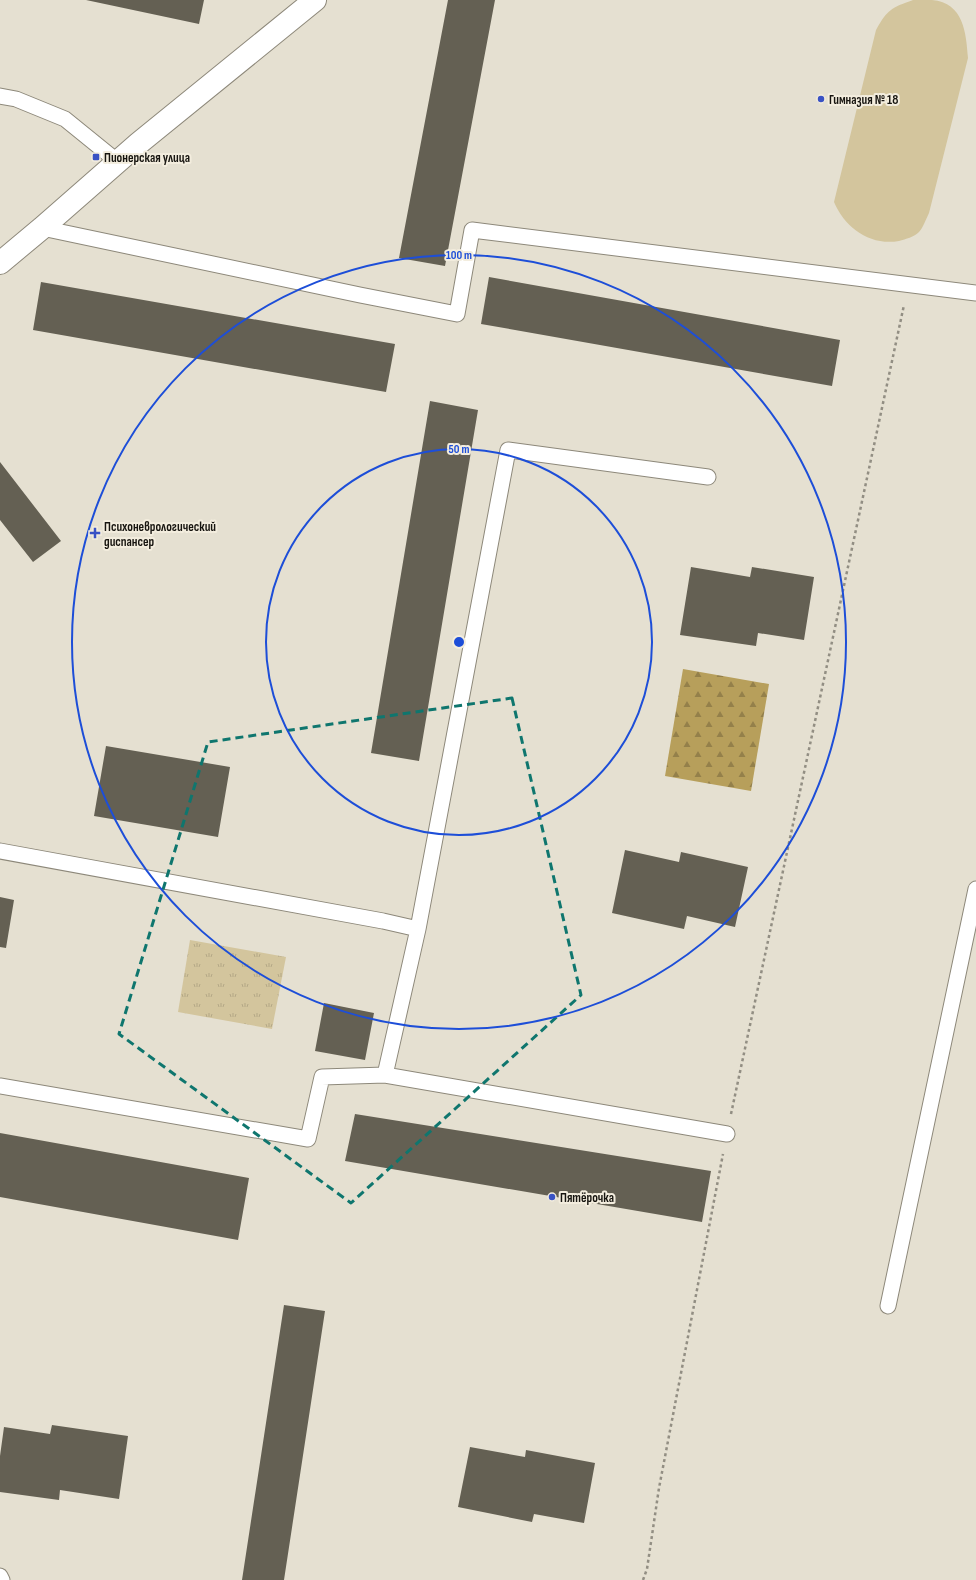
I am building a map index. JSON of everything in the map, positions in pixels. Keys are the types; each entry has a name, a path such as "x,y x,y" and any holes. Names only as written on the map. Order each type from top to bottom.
{"street":[{"path":"0,262 42,228 118,162 315,0"}],"lane":[{"path":"0,96 16,100 65,119 118,162"},
{"path":"42,228 457,314 472,230 976,293"},
{"path":"385,1075 418,929 508,450 708,477"},
{"path":"0,851 375,919 418,929"},
{"path":"888,1306 976,889"},
{"path":"0,1086 308,1139 322,1077 385,1075 727,1134"},
{"path":"0,1576 2,1580"}],"path":[{"path":"643,1580 647,1569 659,1488 727,1134 908,285"}],"highlighted area":[{"path":"512,698 581,995 351,1203 119,1034 208,742"}],"green space":[{"path":"913,0 932,0 943,2 957,13 964,29 968,58 929,213 923,226 917,234 907,239 888,242 878,241 869,238 852,227 845,220 834,202 876,30 887,13 895,7"},
{"path":"683,669 769,684 751,791 665,776"},
{"path":"190,940 286,957 272,1029 178,1012"}],"building":[{"path":"86,0 204,0 199,24"},
{"path":"448,0 495,0 445,266 399,258"},
{"path":"489,277 840,340 832,386 481,324"},
{"path":"41,282 395,344 386,392 33,330"},
{"path":"430,401 478,410 419,761 371,753"},
{"path":"0,462 61,541 33,562 0,520"},
{"path":"691,567 750,577 752,567 814,577 804,640 758,633 756,646 680,635"},
{"path":"106,746 230,767 218,837 94,816"},
{"path":"625,850 679,862 681,852 748,867 735,927 687,916 684,929 612,913"},
{"path":"0,897 14,900 6,948 0,947"},
{"path":"324,1003 374,1013 365,1060 315,1051"},
{"path":"355,1114 711,1171 702,1222 345,1161"},
{"path":"0,1133 249,1178 238,1240 0,1197"},
{"path":"284,1305 325,1311 284,1580 242,1580"},
{"path":"52,1425 128,1436 119,1499 60,1490 59,1500 0,1492 0,1456 4,1427 50,1434"},
{"path":"470,1447 525,1457 526,1450 595,1463 584,1523 534,1514 532,1522 458,1507"}],"place":[{"name":"Гимназия № 18","path":"821,99"},
{"name":"Пионерская улица","path":"96,157"},
{"name":"Психоневрологический диспансер","path":"95,533"},
{"name":"Пятёрочка","path":"552,1197"}]}
